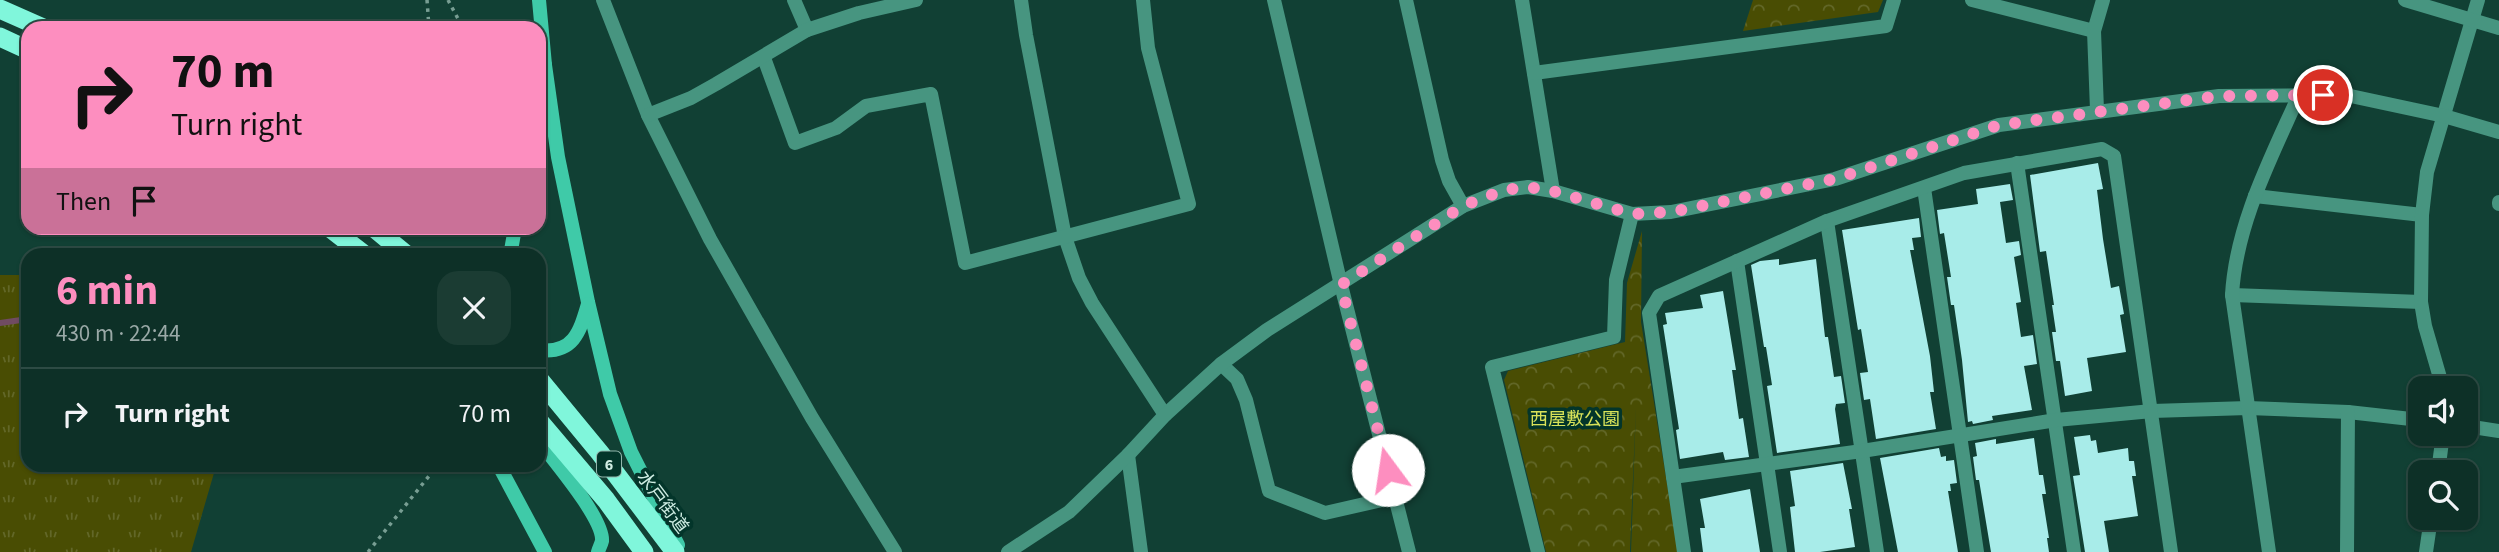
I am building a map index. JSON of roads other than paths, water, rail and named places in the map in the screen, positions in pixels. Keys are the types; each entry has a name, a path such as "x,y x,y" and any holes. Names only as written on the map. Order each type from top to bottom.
{"highway":[{"path":"0,9 27,21"},
{"path":"0,37 21,47"},
{"path":"339,235 356,248"},
{"path":"382,235 398,248"},
{"name":"水戸街道","path":"546,387 675,552"},
{"name":"6","path":"546,429 607,500 644,552"}],"main road":[{"path":"539,0 541,21"},
{"path":"546,72 558,157 588,302 616,416 649,489 682,552"},
{"path":"546,350 556,349 574,339 579,332 588,302"},
{"path":"546,450 589,508 598,525 602,540 598,552"},
{"path":"502,472 545,552"}],"street":[{"path":"603,0 648,115 710,239 842,468 895,552"},
{"path":"794,0 807,30"},
{"path":"648,115 691,97 764,58 807,30 895,2 916,0"},
{"path":"1021,0 1065,237 1079,278 1092,303 1165,415"},
{"path":"764,58 795,143 836,128 866,106 931,94 965,263 1189,204 1148,48 1143,0"},
{"path":"1274,0 1341,285 1409,552"},
{"path":"1406,0 1442,160 1449,181 1463,206"},
{"path":"1522,0 1553,191"},
{"path":"1534,73 1886,26 1894,0"},
{"path":"1972,0 2094,31"},
{"path":"2097,110 2094,31 2103,0"},
{"path":"2405,0 2499,28"},
{"path":"2439,376 2421,302 2422,215 2427,172 2478,0"},
{"path":"2269,552 2232,295 2233,270 2255,195 2299,94"},
{"path":"1008,552 1069,512 1165,415 1222,364 1268,330 1463,206 1504,190 1528,187 1553,191 1632,214 1671,212 1835,179 1999,125 2219,96 2346,95 2499,132"},
{"path":"1684,552 1649,313 1659,296 1827,221 1964,173 2102,149 2114,156 2171,552"},
{"path":"2017,163 2074,552"},
{"path":"1924,188 1977,552"},
{"path":"2255,195 2422,215"},
{"path":"1538,552 1492,367 1614,337 1616,280 1632,214"},
{"path":"1827,221 1877,552"},
{"path":"1737,261 1780,552"},
{"path":"2232,295 2421,302"},
{"path":"1222,364 1237,379 1246,400 1269,491 1325,513 1395,497"},
{"path":"1673,477 1862,451 2056,420 2152,411 2248,408 2347,412 2408,420"},
{"path":"2347,412 2347,552"},
{"path":"2478,428 2499,431"},
{"path":"1128,455 1141,552"},
{"path":"2426,552 2429,530"}],"waterway":[{"path":"0,323 21,320"}],"park label":[{"name":"西屋敷公園","path":"1575,419"}]}
